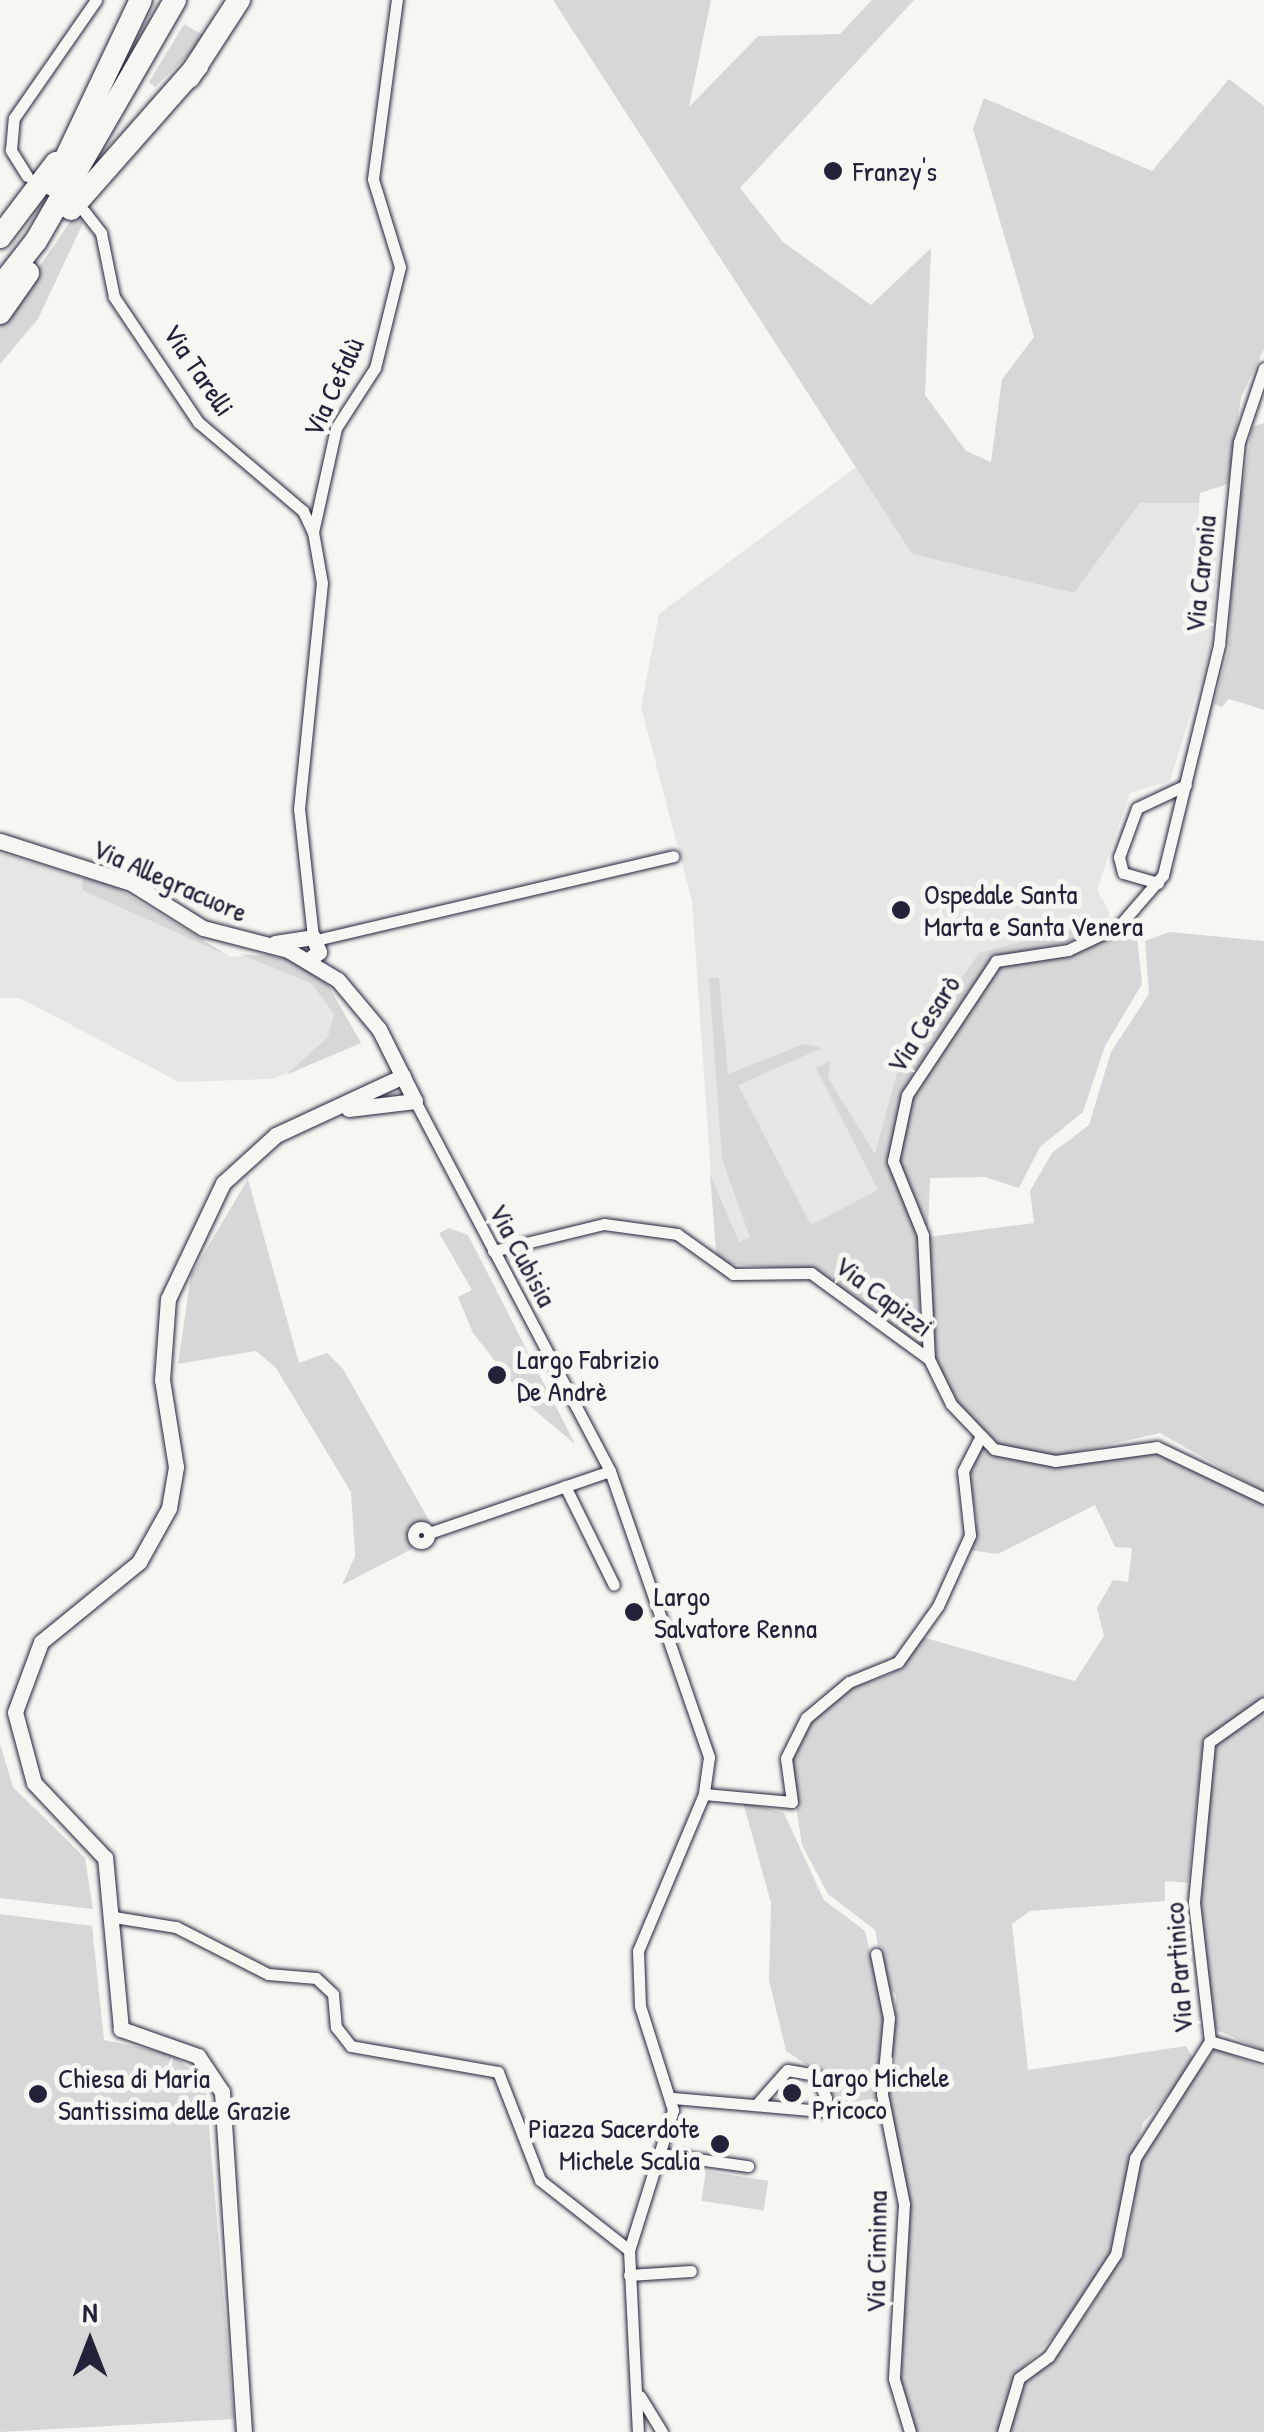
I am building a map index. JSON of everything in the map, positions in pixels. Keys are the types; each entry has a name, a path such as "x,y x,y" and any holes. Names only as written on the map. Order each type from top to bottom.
{"highway":[{"path":"80,166 91,128 92,99 122,0"},
{"path":"92,99 141,0"},
{"path":"92,99 154,0"},
{"path":"0,304 80,166 164,0"},
{"path":"0,268 175,0"},
{"path":"0,238 91,128 187,0"},
{"path":"0,314 84,200 126,160 197,66 239,0"},
{"path":"0,287 36,241"}],"street":[{"path":"27,176 11,150 14,118 96,0"},
{"name":"Via Cefalù","path":"311,945 299,809 322,583 313,532 336,428 375,368 400,268 372,180 396,0"},
{"name":"Via Tarelli","path":"84,200 101,233 114,297 198,422 304,511 313,532"},
{"name":"Via Caronia","path":"1158,884 1218,646 1239,442 1264,368"},
{"path":"1158,884 1123,874 1119,857 1137,808 1186,785"},
{"name":"Via Allegracuore","path":"0,842 119,878 223,937 263,944 311,945"},
{"path":"311,945 673,856"},
{"name":"Via Cesarò","path":"928,1360 923,1235 893,1161 907,1095 996,961 1035,948 1068,950 1119,926 1158,884"},
{"name":"Via Cubisia","path":"311,945 403,1076 610,1470 649,1604 704,1738 704,1794"},
{"path":"244,2432 222,2092 198,2056 121,2029 114,1917 97,1842 24,1764 18,1693 41,1642 139,1562 169,1508 176,1467 162,1347 178,1264 237,1166 324,1114 403,1076"},
{"path":"324,1114 415,1101"},
{"name":"Via Capizzi","path":"493,1251 595,1225 678,1234 722,1271 829,1281 928,1360 980,1437 1016,1458 1055,1461 1157,1446 1264,1498"},
{"path":"638,2432 640,2396 629,2250 661,2154 673,2098 640,2006 638,1952 704,1794 785,1808 792,1802 786,1758 806,1718 849,1682 898,1662 938,1606 970,1535 963,1471 980,1437"},
{"path":"429,1532 610,1470"},
{"path":"565,1486 614,1585"},
{"name":"Via Partinico","path":"1003,2432 1019,2378 1049,2356 1116,2254 1134,2158 1210,2042 1194,1902 1209,1742 1264,1704"},
{"path":"114,1917 176,1926 268,1974 316,1978 333,1994 336,2027 351,2046 498,2072 540,2180 629,2250"},
{"name":"Via Ciminna","path":"876,1954 889,2018 882,2094 904,2204 894,2379 910,2432"},
{"path":"1210,2042 1264,2057"},
{"path":"673,2098 756,2105 821,2110 826,2098 816,2075 786,2070 756,2105"},
{"path":"661,2154 748,2166"},
{"path":"629,2275 692,2271"},
{"path":"640,2396 662,2432"}],"shaded area":[{"path":"553,0 711,0 689,107 758,36 840,34 872,0 914,0 740,188 783,242 871,305 931,248 925,395 966,451 991,462 1002,379 1034,337 973,129 984,98 1152,171 1229,79 1264,106 1264,349 1241,397 1228,484 1200,493 1199,503 1140,503 1074,593 912,554"},
{"path":"184,24 207,37 155,87 149,82"},
{"path":"74,216 84,221 38,319 0,364 0,324"},
{"path":"1264,423 1264,710 1229,699 1222,707 1214,704 1229,648 1233,547 1252,427"},
{"name":"Ospedale Santa Marta e Santa Venera","path":"856,467 912,554 1074,593 1140,503 1199,503 1199,515 1221,516 1210,651 1170,781 1130,793 1097,890 1110,913 1104,928 995,957 903,1094 889,1163 921,1344 882,1327 863,1301 813,1270 717,1263 692,901 641,707 659,614"},
{"path":"0,853 115,887 230,957 270,954 328,985 361,1043 272,1079 179,1082 20,998 0,998"},
{"path":"83,877 115,887 231,957 82,890"},
{"path":"1107,919 1080,940 995,957 903,1094 889,1163 919,1237 920,1349 813,1270 717,1263 710,1174 739,1242 750,1237 722,1159 709,978 719,978 728,1074 804,1044 822,1048 738,1085 811,1225 878,1190 816,1068 830,1061 828,1078 875,1154 898,1069 979,953"},
{"path":"1136,928 1142,984 1105,1046 1083,1112 1040,1147 1019,1188 985,1177 930,1178 928,1229 898,1159 912,1096 999,966"},
{"path":"1169,932 1264,941 1264,1492 1160,1433 1054,1457 996,1445 957,1406 932,1353 928,1237 1034,1223 1030,1191 1052,1153 1089,1125 1111,1052 1149,994 1145,941"},
{"path":"240,954 289,958 328,985 361,1043 286,1075 328,1037 334,1014 312,984"},
{"path":"248,1179 299,1363 327,1353 343,1369 430,1522 407,1529 412,1549 342,1585 355,1556 351,1492 276,1368 256,1351 178,1364 191,1275"},
{"path":"449,1228 468,1235 575,1444 532,1408 473,1333 458,1297 472,1290 439,1233"},
{"path":"980,1446 1056,1465 1149,1450 1264,1503 1264,1698 1203,1746 1188,1883 1165,1881 1165,1901 1030,1911 1012,1924 1028,2070 1186,2046 1197,2064 1143,2123 1111,2253 1072,2318 1013,2378 999,2432 914,2432 896,2374 910,2214 887,2103 896,1994 886,1987 875,1930 828,1894 802,1845 789,1763 810,1720 846,1689 892,1674 922,1637 1075,1681 1104,1636 1097,1608 1113,1580 1128,1582 1132,1548 1115,1547 1095,1505 998,1554 969,1550 977,1521 968,1470"},
{"path":"1264,1709 1264,2051 1212,2028 1201,1901 1213,1743"},
{"path":"0,1744 13,1787 85,1858 93,1909 0,1898"},
{"path":"743,1802 784,1813 824,1900 865,1931 885,2021 878,2098 833,2105 829,2080 786,2051 769,1980 771,1903"},
{"path":"0,1914 92,1926 104,2040 171,2054 205,2080 234,2419 0,2432"},
{"path":"1216,2049 1264,2067 1264,2432 1008,2432 1024,2380 1089,2310 1128,2241 1139,2163 1160,2118"},
{"path":"706,2171 768,2181 764,2210 701,2201"}],"place":[{"name":"Franzy's","path":"833,171"},
{"name":"Ospedale Santa Marta e Santa Venera","path":"901,910"},
{"name":"Largo Fabrizio De Andrè","path":"497,1375"},
{"name":"Largo Salvatore Renna","path":"634,1612"},
{"name":"Largo Michele Pricoco","path":"792,2093"},
{"name":"Chiesa di Maria Santissima delle Grazie","path":"38,2094"},
{"name":"Piazza Sacerdote Michele Scalia","path":"720,2144"}]}
